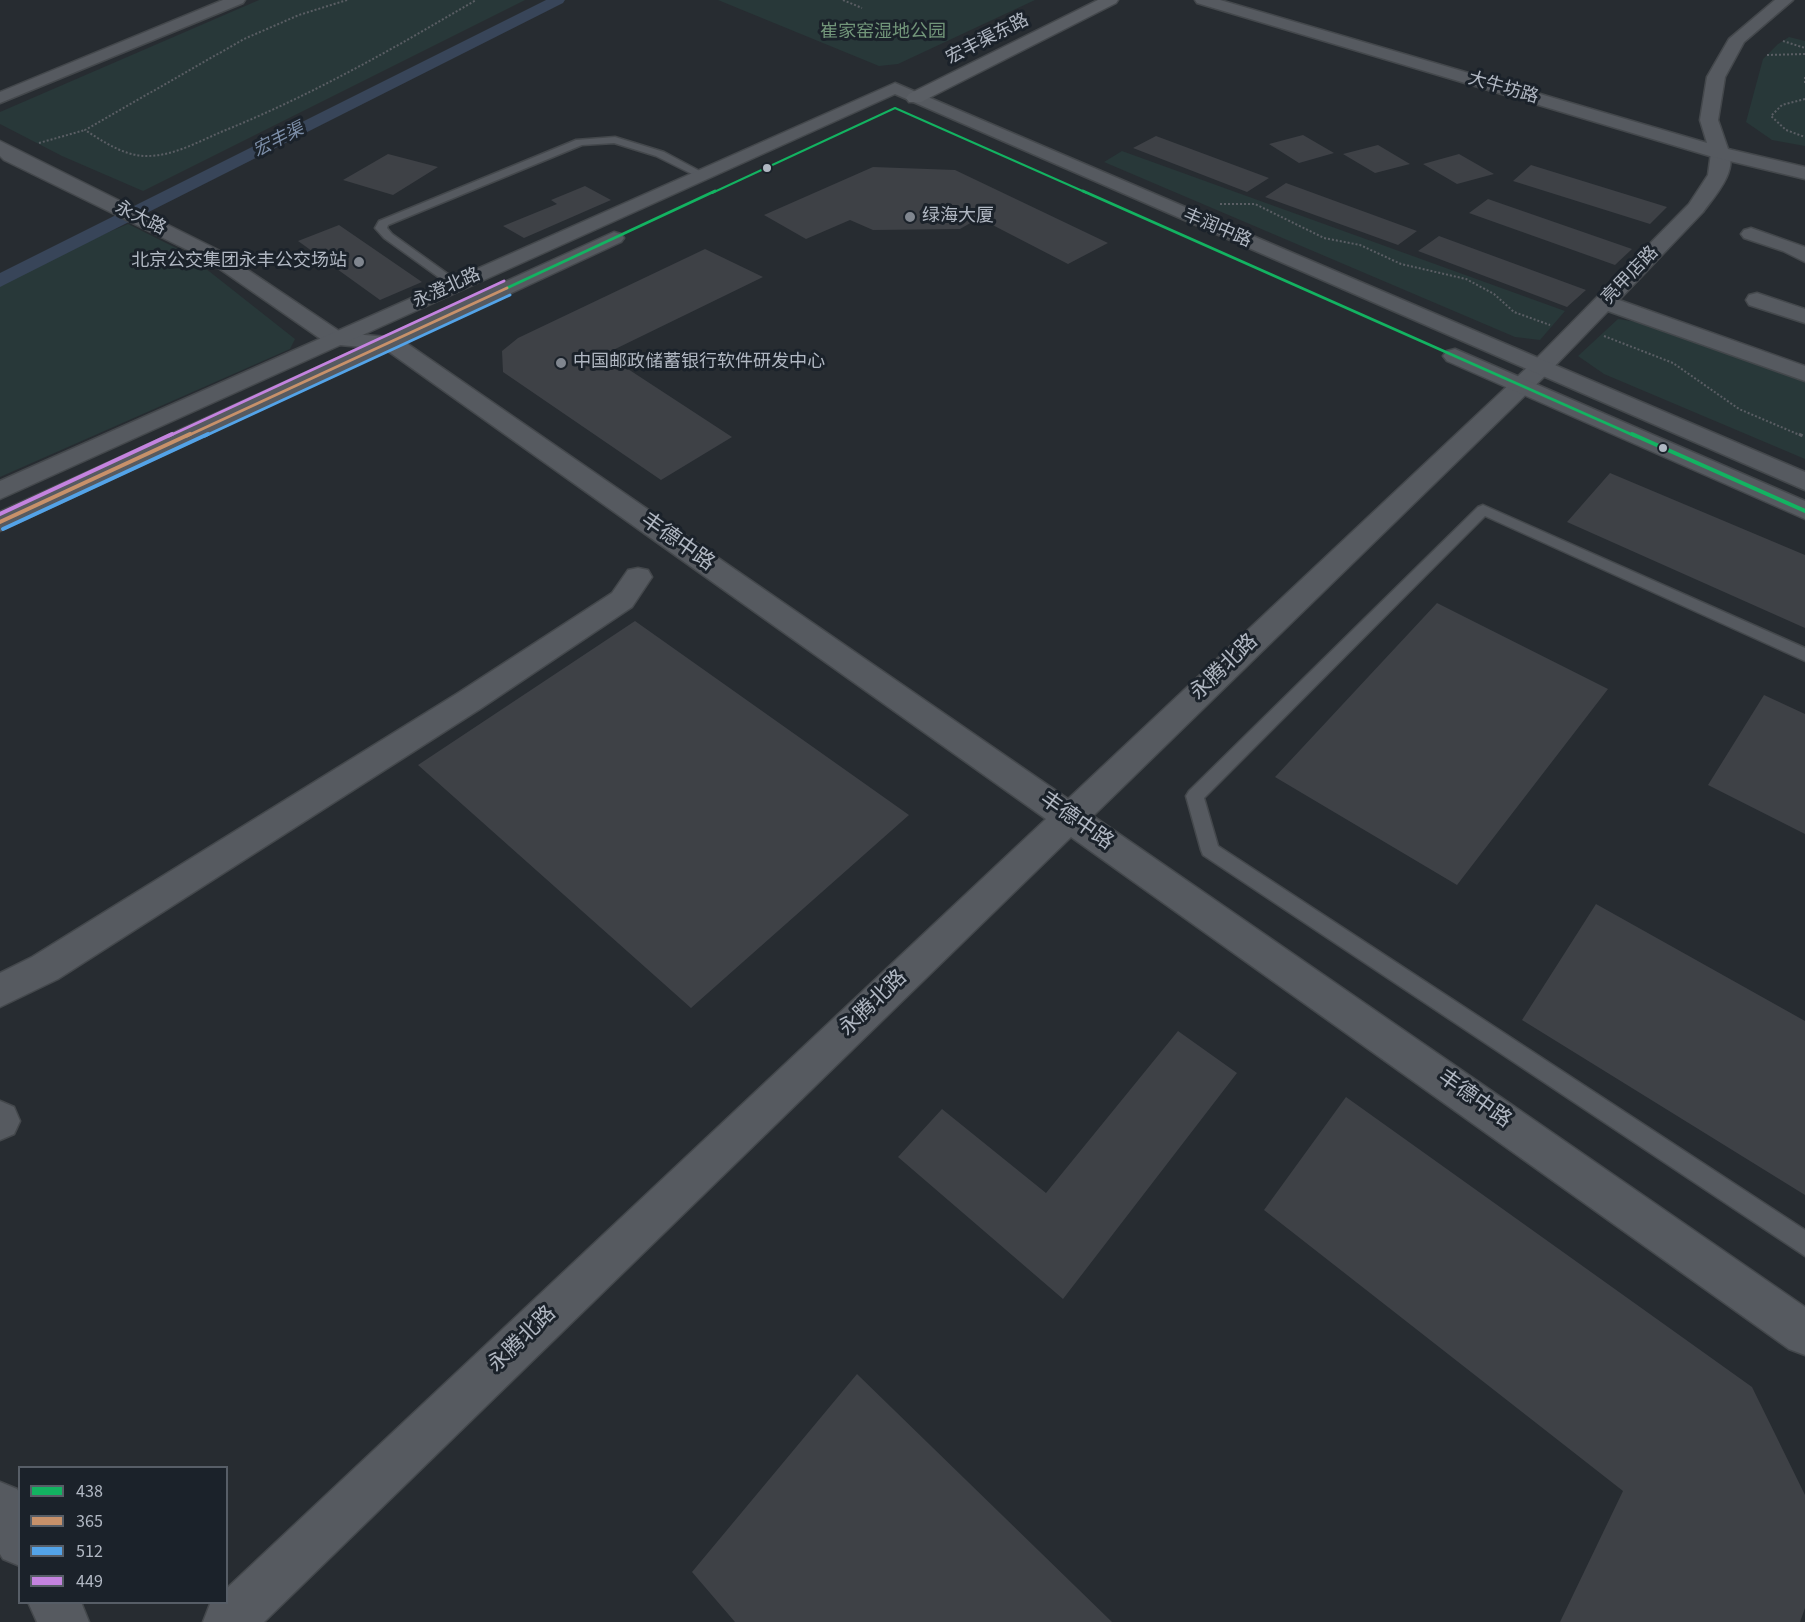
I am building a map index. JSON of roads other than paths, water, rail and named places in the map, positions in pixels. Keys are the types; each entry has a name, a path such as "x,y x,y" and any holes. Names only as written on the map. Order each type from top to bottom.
{"main road":[{"name":"宏丰渠东路","path":"1043,15 1074,0"},
{"name":"宏丰渠东路","path":"905,93 1110,0"}],"street":[{"path":"0,98 237,0"},
{"name":"大牛坊路","path":"1203,0 1718,147 1805,162"},
{"name":"大牛坊路","path":"1234,0 1805,173"},
{"path":"1718,147 1709,120 1716,77 1737,39 1785,0"},
{"name":"永澄北路","path":"0,491 871,98 905,93"},
{"name":"永澄北路","path":"0,522 391,343 905,93"},
{"name":"丰润中路","path":"905,93 1530,376 1805,511"},
{"name":"亮甲店路","path":"1530,376 1605,303 1696,208 1716,179 1721,161 1718,147"},
{"name":"永大路","path":"3,150 211,254 336,339"},
{"path":"1805,234 1757,228 1805,256"},
{"path":"1757,300 1805,316"},
{"path":"1605,303 1805,374"},
{"path":"336,339 391,343"},
{"name":"丰德中路","path":"391,343 1805,1333"},
{"name":"丰润中路","path":"1530,376 1805,482"},
{"name":"永腾北路","path":"228,1622 1530,376"},
{"path":"0,991 45,968 469,701 622,600 639,577"},
{"path":"0,1506 18,1538"},
{"path":"54,1604 64,1622"}],"lane":[{"path":"455,285 388,236 381,228 383,223 580,142 615,140 660,154 702,175"},
{"path":"1805,655 1483,510 1195,796 1210,850 1805,1244"}],"waterway":[{"name":"宏丰渠","path":"0,281 558,0"}],"place":[{"name":"绿海大厦","path":"910,217"},
{"name":"北京公交集团永丰公交场站","path":"359,262"},
{"name":"中国邮政储蓄银行软件研发中心","path":"561,363"}],"park label":[{"name":"崔家窑湿地公园","path":"883,33"}]}
